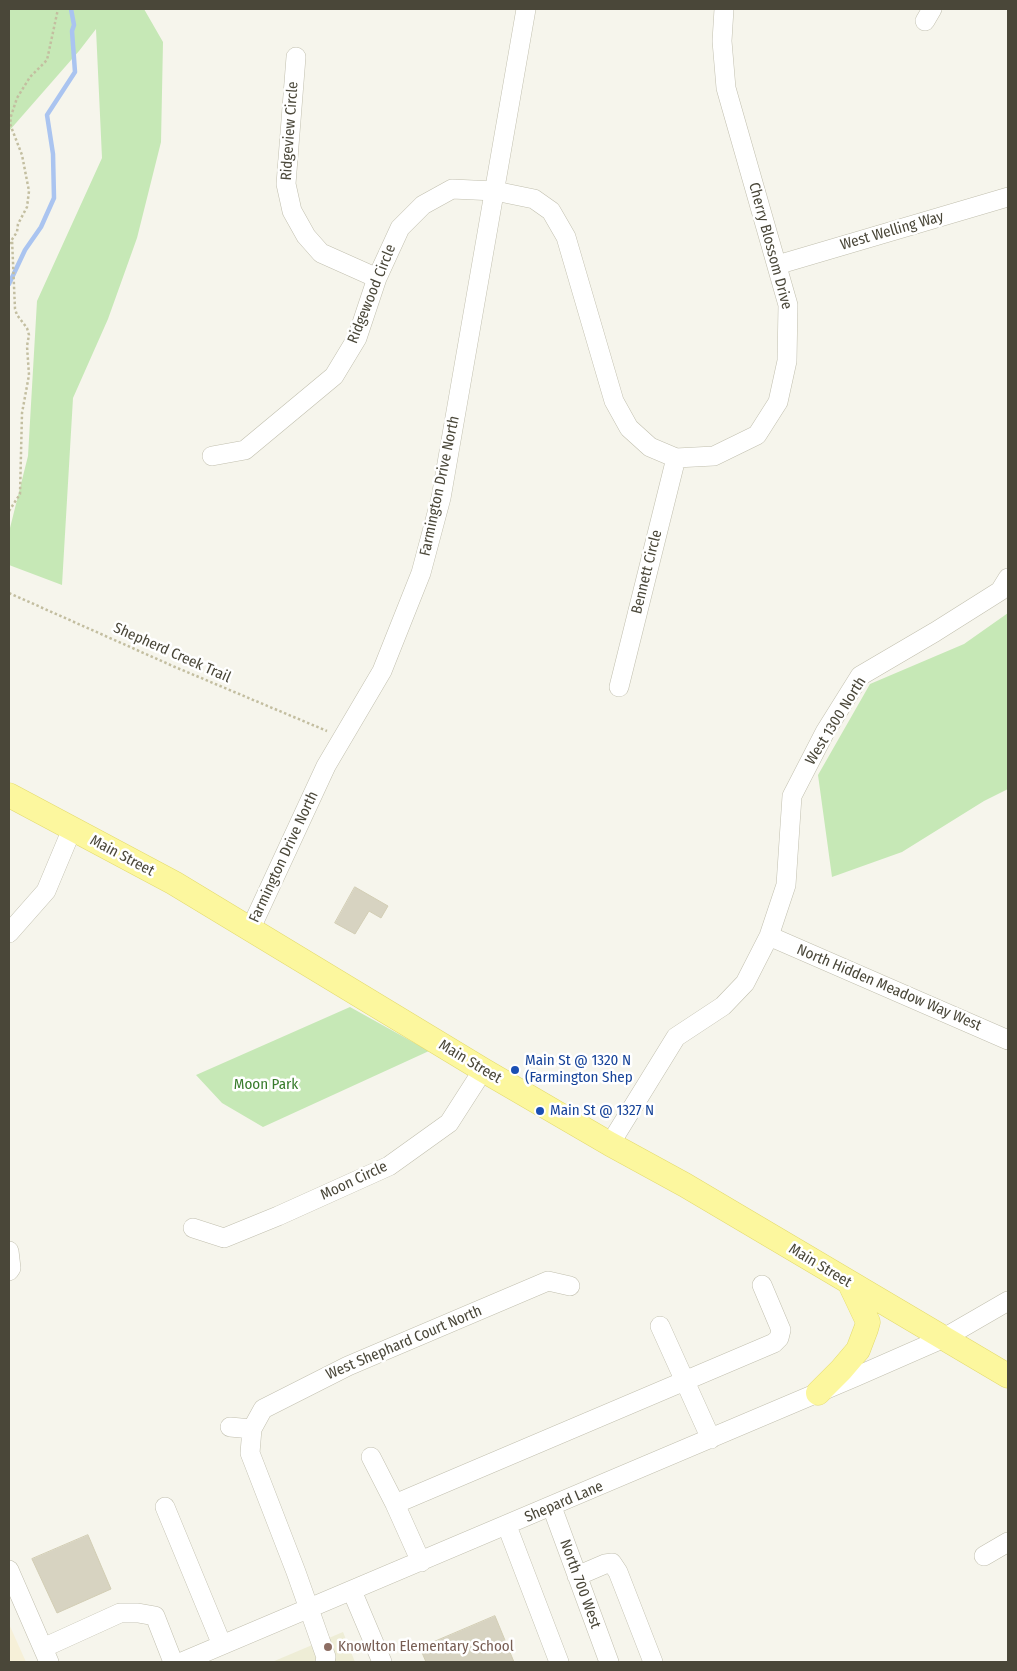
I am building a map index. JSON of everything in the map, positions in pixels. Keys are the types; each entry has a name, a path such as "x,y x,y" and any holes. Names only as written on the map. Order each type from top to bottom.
{"main road":[{"name":"Main Street","path":"9,795 174,884 483,1070 685,1185 1008,1376"},
{"path":"818,1393 858,1350 866,1329 868,1322 850,1284"}],"street":[{"name":"Farmington Drive North","path":"250,930 326,766 382,671 421,573 440,498 526,9"},
{"name":"Cherry Blossom Drive","path":"495,191 534,199 551,211 566,237 614,401 629,428 650,446 676,458 714,456 757,434 778,402 787,361 788,305 726,88 722,41 724,9"},
{"name":"Ridgeview Circle","path":"296,57 286,184 292,211 306,236 321,253 377,278"},
{"name":"Ridgewood Circle","path":"212,456 245,450 334,376 357,338 377,278 400,228 423,205 452,189 495,191"},
{"name":"West Welling Way","path":"777,265 1008,198"},
{"name":"Bennett Circle","path":"619,687 676,458"},
{"name":"West 1300 North","path":"610,1144 676,1037 723,1006 744,983 769,936 786,885 792,796 825,732 860,676 1000,591 1008,578"},
{"path":"9,933 46,891 72,829"},
{"name":"North Hidden Meadow Way West","path":"769,936 1008,1040"},
{"name":"Moon Circle","path":"192,1228 224,1238 389,1166 449,1123 483,1070"},
{"path":"9,1251 11,1268 9,1271"},
{"name":"West Shephard Court North","path":"252,1428 263,1408 348,1366 548,1281 570,1286"},
{"path":"395,1504 683,1380 774,1343 779,1338 781,1330 762,1285"},
{"name":"Shepard Lane","path":"182,1662 552,1507 944,1338 1008,1301"},
{"path":"660,1326 711,1439"},
{"path":"230,1427 252,1428 250,1453 283,1537 326,1657 325,1662"},
{"path":"371,1457 421,1562"},
{"path":"165,1507 222,1645"},
{"name":"North 700 West","path":"552,1507 609,1662"},
{"path":"507,1526 559,1662"},
{"path":"984,1556 1008,1542"},
{"path":"577,1576 612,1563 618,1572 653,1662"},
{"path":"9,1570 46,1655 120,1613 138,1613 155,1616 173,1662"},
{"path":"352,1591 382,1662"}],"path":[{"path":"9,244 17,232 18,224 27,207 29,191 22,155 10,124 11,116 17,98 30,76 47,60 58,9"},
{"path":"9,511 20,494 22,413 29,375 27,346 29,335 27,328 17,315 15,309 12,239"},
{"name":"Shepherd Creek Trail","path":"9,593 175,667 327,731"}],"shaded area":[{"path":"9,1624 26,1662 9,1662"},
{"name":"Knowlton Elementary School","path":"343,1632 355,1662 272,1662"}],"green space":[{"path":"9,9 144,9 163,42 161,142 137,238 108,319 73,398 62,585 9,565 9,532 28,456 37,301 102,158 96,29 9,131"},
{"path":"1008,613 1008,789 984,801 902,852 832,877 818,775 870,684 964,644"},
{"name":"Moon Park","path":"350,1007 429,1051 263,1127 222,1103 196,1075"}],"building":[{"path":"355,887 388,906 381,918 369,911 355,934 335,923"},
{"path":"88,1535 111,1589 57,1613 32,1559"},
{"path":"495,1616 514,1662 426,1662 420,1648"}],"waterway":[{"path":"9,284 25,250 41,227 54,198 53,154 47,115 75,72 72,31 74,25 71,9"}],"place":[{"name":"Main St @ 1320 N (Farmington Shep","path":"515,1070"},
{"name":"Main St @ 1327 N","path":"540,1111"},
{"name":"Knowlton Elementary School","path":"328,1647"}]}
